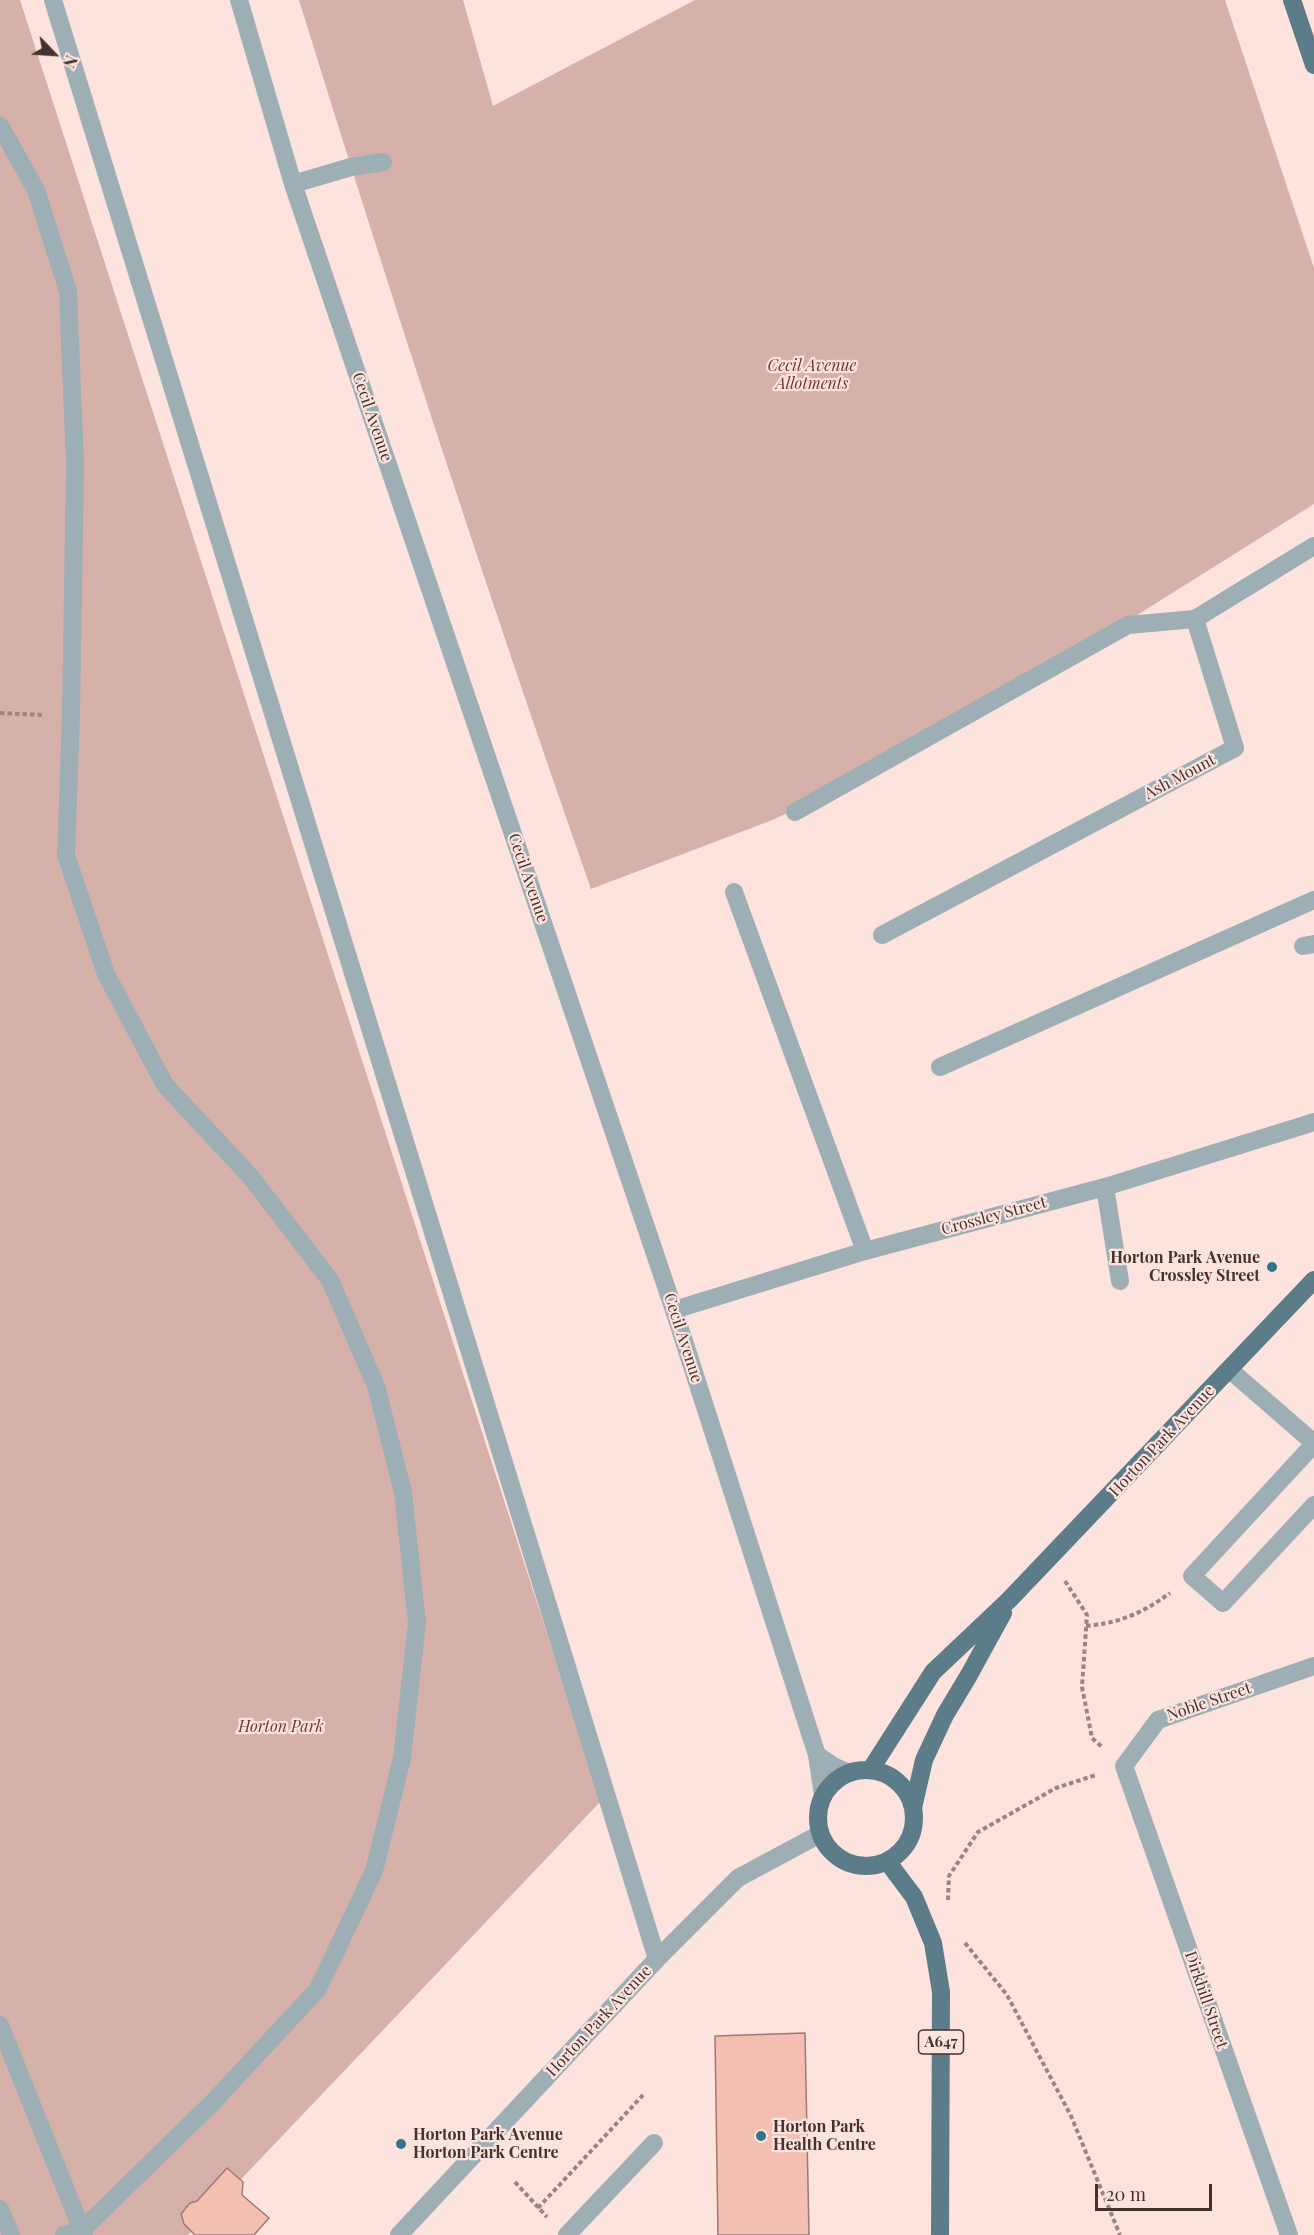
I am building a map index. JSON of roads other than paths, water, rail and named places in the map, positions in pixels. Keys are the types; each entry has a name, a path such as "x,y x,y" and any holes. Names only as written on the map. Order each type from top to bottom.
{"main road":[{"path":"1292,0 1314,65"},
{"name":"Horton Park Avenue","path":"871,1769 933,1672 1050,1558 1314,1280"},
{"name":"Horton Park Avenue","path":"914,1808 924,1760 945,1715 1009,1600"},
{"path":"871,1769 885,1773 898,1782 908,1794 914,1808 914,1824 909,1839 900,1852 888,1861 872,1866 855,1865 840,1859 828,1848 820,1834 817,1818 823,1796 828,1787 840,1776 849,1773 871,1769"},
{"name":"A647","path":"888,1861 914,1897 933,1943 941,1992 940,2235"}],"street":[{"path":"53,0 657,1959"},
{"name":"Cecil Avenue","path":"239,0 293,184 674,1311 817,1755 823,1796"},
{"path":"0,126 36,190 68,291 75,464 71,716 66,855 106,974 165,1085 250,1176 330,1280 376,1386 400,1481 417,1623 402,1758 374,1871 318,1989 214,2102 83,2232 64,2235"},
{"path":"293,184 351,167 383,162"},
{"path":"795,812 1128,625 1194,620 1314,546"},
{"name":"Ash Mount","path":"882,935 1235,748 1194,620"},
{"path":"734,892 865,1251"},
{"path":"940,1067 1314,900"},
{"name":"Crossley Street","path":"674,1311 865,1251 1105,1187 1314,1122"},
{"path":"1105,1187 1120,1281"},
{"path":"1230,1370 1314,1444 1191,1576 1223,1603 1314,1505"},
{"name":"Noble Street","path":"1124,1766 1158,1720 1314,1666"},
{"path":"817,1755 849,1773"},
{"name":"Dirkhill Street","path":"1124,1766 1289,2235"},
{"name":"Horton Park Avenue","path":"399,2235 657,1959 738,1878 820,1834"},
{"path":"0,2025 6,2055 83,2232"},
{"path":"567,2235 654,2143"},
{"path":"0,2209 11,2235"}],"place":[{"name":"Horton Park Avenue Crossley Street","path":"1272,1267"},
{"name":"Horton Park Health Centre","path":"761,2136"},
{"name":"Horton Park Avenue Horton Park Centre","path":"401,2144"}],"park label":[{"name":"Cecil Avenue Allotments","path":"812,375"},
{"name":"Horton Park","path":"281,1727"}]}
